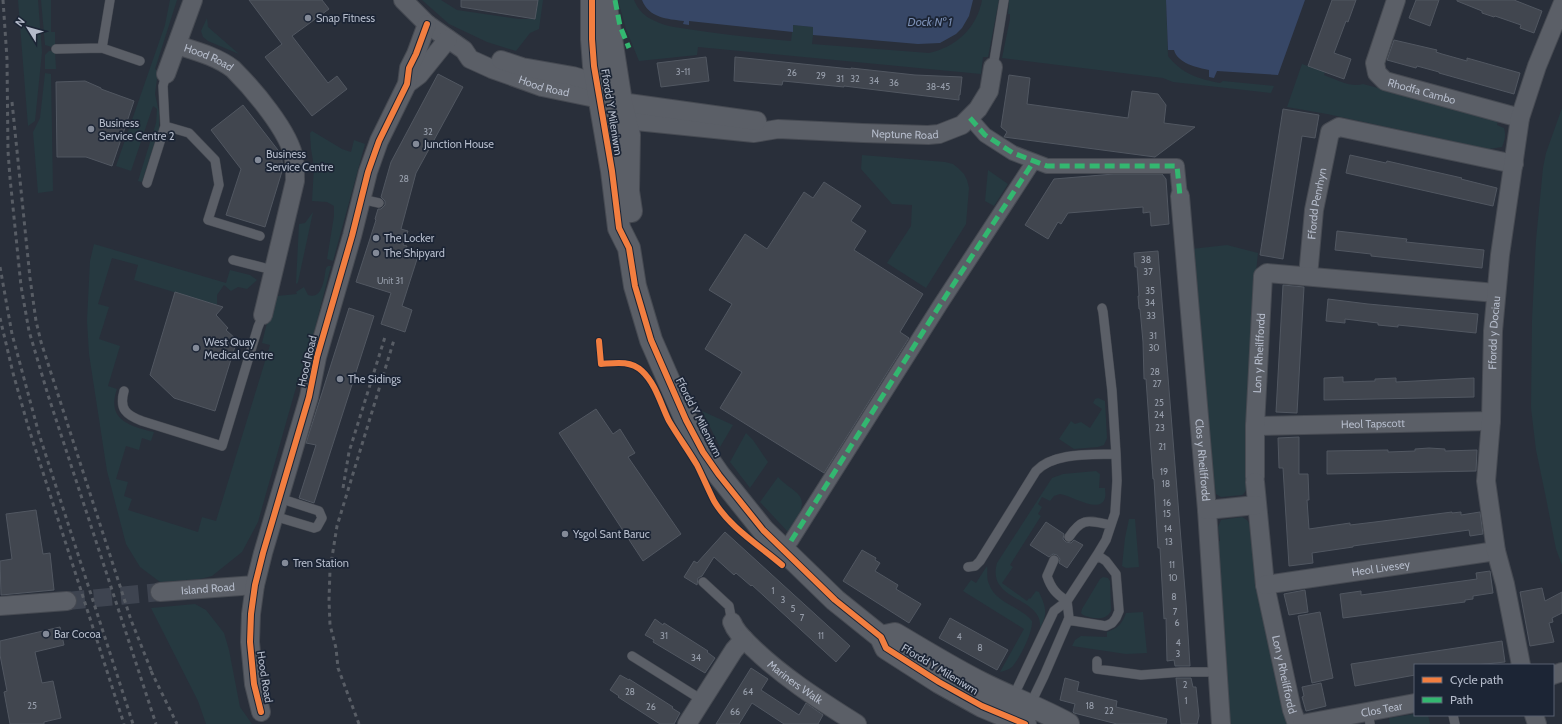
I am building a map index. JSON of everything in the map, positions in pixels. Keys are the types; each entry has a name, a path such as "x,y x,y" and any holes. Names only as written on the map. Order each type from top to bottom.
{"street":[{"name":"Hood Road","path":"166,74 193,0"},
{"name":"Hood Road","path":"403,0 427,24 464,50 470,59 542,87 598,91 623,111"},
{"name":"Ffordd Y Mileniwm","path":"592,0 592,40 598,91 619,228 629,248 635,286 651,340 686,420 719,475 782,550 844,608 881,637 895,634 954,669 984,684 1016,716 1068,724"},
{"name":"Ffordd Y Mileniwm","path":"605,0 623,111 629,135 628,191 633,229 629,248"},
{"name":"Rhodfa Cambo","path":"1396,0 1375,63 1377,74 1385,81 1520,118"},
{"name":"Ffordd y Dociau","path":"1521,664 1506,584 1496,551 1486,481 1490,421 1491,366 1496,293 1520,118 1537,66 1562,5"},
{"name":"Hood Road","path":"261,712 254,684 250,642 251,614 255,585 309,397 317,357 368,172 379,141 407,84 409,68 427,24"},
{"name":"Hood Road","path":"407,84 419,75 448,39"},
{"name":"Hood Road","path":"177,45 226,63 234,69 278,122 290,144 294,159 295,181 263,315"},
{"name":"Neptune Road","path":"623,111 757,121 778,129 928,136 962,125 970,118 978,109 989,91 993,67"},
{"path":"970,118 985,135 1013,153 1047,166 1177,166 1180,196"},
{"name":"Ffordd Penrhyn","path":"1308,276 1314,210 1330,132 1339,127 1514,164"},
{"path":"791,541 940,305 1034,161"},
{"name":"Clos y Rheilffordd","path":"1180,196 1207,510 1221,724"},
{"name":"Lon y Rheilffordd","path":"1297,724 1292,710 1265,585 1256,505 1255,426 1264,276 1267,273 1308,276"},
{"path":"1308,276 1496,293"},
{"name":"Heol Tapscott","path":"1255,426 1490,421"},
{"path":"1207,510 1256,505"},
{"name":"Heol Livesey","path":"1265,585 1496,551"},
{"name":"Island Road","path":"160,592 255,585"},
{"path":"0,606 68,601"},
{"name":"Mariners Walk","path":"732,622 735,629 744,639 770,664 851,722"},
{"path":"687,724 734,650 744,639"},
{"name":"Clos Tear","path":"1302,724 1369,717 1414,703"}],"lane":[{"path":"102,48 110,0"},
{"path":"993,67 1004,0"},
{"path":"56,49 102,48 140,61"},
{"path":"147,183 165,126 163,86 166,74"},
{"path":"165,126 189,133 215,160 219,185 208,220 260,236"},
{"path":"361,199 379,203"},
{"path":"233,260 273,270"},
{"path":"1016,716 1054,611 1067,601 1097,555 1106,540 1115,513 1116,454 1112,391 1104,312 1102,308"},
{"path":"124,391 122,398 124,408 130,416 222,446 263,315"},
{"path":"968,567 971,568 977,565 1036,471 1041,466 1049,461 1064,457 1116,454"},
{"path":"274,516 314,528 317,527 322,518 319,510 279,498"},
{"path":"1069,537 1080,523 1087,521 1111,525"},
{"path":"1068,620 1106,626 1112,623 1116,618 1119,611 1116,574 1106,561 1097,555"},
{"path":"1016,716 1044,676 1069,618 1067,601 1050,587 1047,576 1054,560"},
{"path":"703,582 729,606 732,622"},
{"path":"632,656 702,700"},
{"path":"1097,661 1097,669 1140,675 1181,672 1218,672"}],"shaded area":[{"path":"18,0 38,0 42,52 35,121 28,126"},
{"path":"41,0 51,0 51,32 55,32 55,48 45,45"},
{"path":"170,0 177,0 155,69 158,71 155,94 159,112 159,129 142,182 138,181 156,123 157,109 153,106 131,171 116,166 165,25"},
{"path":"422,0 441,0 457,10 519,19 534,19 538,0 543,0 539,29 530,33 516,51 487,42 449,24"},
{"path":"618,0 634,0 640,10 648,17 664,25 679,28 791,41 793,25 814,27 812,44 929,53 948,46 964,35 975,19 982,0 999,0 988,57 983,57 981,74 698,47 697,55 639,61 626,29"},
{"path":"1009,0 1166,0 1168,56 1179,67 1191,75 1220,83 1223,81 1274,86 1271,93 1173,82 1163,78 1002,58 1010,19 1010,14 1008,14"},
{"path":"207,18 208,27 239,54 208,41 203,37 201,31"},
{"path":"49,51 55,51 56,69 45,69 45,55"},
{"path":"1302,64 1325,72 1324,75 1353,85 1363,84 1498,120 1497,125 1504,128 1505,131 1505,138 1502,147 1489,149 1327,114 1287,107"},
{"path":"45,73 51,74 53,191 38,193 33,132 40,118"},
{"path":"1562,108 1562,565 1556,549 1536,450 1531,408 1532,320 1536,240 1543,168 1546,153"},
{"path":"312,131 342,149 351,152 354,140 365,144 333,261 327,259 334,216 334,206 327,202 312,201 314,167 310,133"},
{"path":"862,155 945,162 953,164 958,168 967,180 969,188 966,224 926,288 887,263 911,226 912,205 892,204 861,169"},
{"path":"988,170 1008,184 994,206 985,201"},
{"path":"313,212 297,284 299,224 305,223"},
{"path":"94,244 226,283 230,270 250,275 257,280 247,289 238,287 231,291 224,285 217,295 217,305 134,280 138,265 112,258 98,304 109,307 99,339 120,346 108,386 117,389 114,400 118,415 122,420 129,424 154,432 151,441 142,438 139,450 126,446 116,479 128,482 124,496 132,499 128,510 198,532 202,517 216,521 270,345 262,343 274,295 297,294 296,292 304,287 308,295 313,296 317,294 322,287 326,268 331,266 313,336 295,391 258,522 242,552 212,576 200,579 160,582 140,567 126,544 107,471 89,354 87,321 90,261"},
{"path":"1227,245 1258,253 1253,300 1250,477 1246,478 1246,489 1242,495 1221,497 1216,494 1215,487 1210,487 1191,249"},
{"path":"1098,398 1105,401 1107,438 1104,445 1074,449 1059,439 1071,421 1075,424 1081,422 1090,428 1102,409 1093,403 1095,399"},
{"path":"702,411 733,425 720,447"},
{"path":"746,433 753,440 768,462 750,488 730,462"},
{"path":"1096,471 1100,474 1099,488 1105,488 1105,498 1102,503 1097,505 1085,503 1060,494 1054,496 1050,501 1042,497 1038,504 1042,507 1038,514 1041,516 1010,565 1013,567 1002,583 1027,601 1036,591 1039,592 1045,610 1040,629 1039,618 1033,610 1007,592 1000,585 996,576 997,563 1052,478 1063,474"},
{"path":"778,477 798,494 802,504 797,519 788,532 760,502"},
{"path":"1242,517 1249,523 1251,542 1256,542 1288,724 1229,724 1214,541 1220,541 1218,527 1221,520"},
{"path":"1129,519 1135,519 1139,567 1126,568 1122,566"},
{"path":"987,566 989,584 992,590 1002,600 1027,616 1032,621 1028,638 1019,658 1008,670 1000,672 1024,629 963,591 971,580 976,583"},
{"path":"1103,577 1108,578 1110,581 1111,611 1102,618 1094,618 1083,615 1081,613 1082,609 1100,579"},
{"path":"195,604 206,610 224,633 229,650 240,707 252,724 206,724 198,701 151,608"},
{"path":"1143,612 1147,653 1126,654 1072,646 1075,640 1081,636 1107,637 1107,632 1119,625 1126,613"},
{"path":"1414,714 1414,716 1428,716 1430,724 1390,724 1389,718"}],"water":[{"name":"Dock Nº 1","path":"642,0 973,0 969,16 962,28 956,34 940,43 918,44 813,35 813,27 793,25 793,32 689,21 689,25 683,24 684,21 665,18 654,14 649,11"},
{"path":"1166,0 1305,0 1278,75 1217,71 1214,78 1209,77 1209,70 1183,62 1176,55 1174,50 1168,50"}],"building":[{"path":"249,0 322,0 329,9 292,36 328,83 337,76 347,89 312,116 265,57 282,44"},
{"path":"461,0 538,0 535,19 461,7"},
{"path":"1332,0 1356,0 1334,53 1351,59 1344,79 1308,66"},
{"path":"1416,0 1439,0 1430,26 1409,18"},
{"path":"1457,0 1514,0 1542,11 1534,33 1520,28 1521,25 1482,13 1482,11"},
{"path":"1394,40 1437,50 1436,52 1467,61 1467,58 1520,73 1514,94 1417,66 1416,68 1387,60"},
{"path":"706,57 709,81 661,87 657,63"},
{"path":"735,57 915,75 962,77 960,95 959,100 844,86 783,81 782,85 734,81"},
{"path":"438,74 463,87 416,173 401,229 408,231 403,245 407,246 405,251 418,256 402,306 412,310 405,332 381,324 391,293 356,282 376,220 378,209 381,209 385,205 385,201 381,197 391,162"},
{"path":"1009,75 1030,78 1027,104 1128,118 1132,91 1158,94 1166,105 1164,123 1195,127 1155,157 1004,137 1007,132 1001,127"},
{"name":"Business Service Centre 2","path":"85,81 101,89 134,101 112,166 86,157 57,157 56,82"},
{"name":"Business Service Centre","path":"243,105 281,154 283,168 265,227 226,215 241,169 211,130"},
{"path":"1283,109 1319,115 1315,138 1302,136 1283,259 1260,255"},
{"path":"1350,155 1386,163 1387,161 1462,178 1461,179 1497,188 1493,206 1346,173"},
{"path":"1114,174 1162,174 1166,179 1169,224 1151,226 1150,212 1143,213 1143,207 1068,213 1061,224 1058,222 1048,239 1025,225 1054,179"},
{"path":"824,182 861,206 851,221 866,231 854,250 923,294 900,332 909,338 824,473 720,408 742,372 705,349 732,304 709,290 745,234 767,249 804,192 813,198"},
{"path":"1337,231 1407,239 1406,242 1484,250 1482,268 1371,256 1371,254 1335,250"},
{"path":"1158,251 1190,666 1175,666 1174,660 1167,661 1166,618 1164,619 1160,548 1158,548 1146,379 1144,379 1143,342 1139,309 1137,267 1135,267 1134,253"},
{"path":"1283,285 1304,287 1297,413 1276,412"},
{"name":"West Quay Medical Centre","path":"175,292 223,307 216,315 228,328 226,330 237,340 215,411 174,398 150,375"},
{"path":"1328,299 1478,314 1476,333 1398,325 1398,327 1378,325 1378,323 1345,319 1345,323 1326,321"},
{"name":"The Sidings","path":"349,308 374,316 314,503 299,498 316,445 306,443"},
{"path":"1343,377 1343,382 1375,381 1375,379 1396,378 1396,382 1474,378 1474,397 1324,400 1324,378"},
{"path":"596,409 613,434 620,429 635,453 628,457 681,534 643,561 559,433"},
{"path":"1299,437 1299,474 1308,474 1309,500 1307,500 1309,529 1452,512 1461,512 1461,515 1480,512 1483,534 1470,536 1469,530 1353,546 1312,553 1313,563 1289,566 1283,468 1279,468 1278,438"},
{"path":"1415,449 1445,449 1445,451 1477,450 1476,471 1327,474 1327,451 1388,450 1388,452 1415,451"},
{"path":"36,510 43,554 50,553 54,590 1,595 0,561 12,559 6,514"},
{"path":"1046,522 1064,534 1063,539 1066,542 1071,543 1074,540 1083,545 1067,568 1059,563 1060,559 1057,555 1053,554 1049,557 1030,545"},
{"path":"725,532 850,646 836,662 752,585 751,586 736,573 734,575 714,557 702,576 698,578 697,585 684,577 694,561 697,563"},
{"path":"862,550 876,558 875,560 880,563 875,571 898,585 896,589 921,604 909,623 843,581"},
{"path":"1490,571 1493,593 1473,596 1473,599 1465,600 1465,602 1343,618 1340,594 1361,591 1361,595 1477,579 1476,573"},
{"path":"1542,588 1545,601 1562,592 1562,613 1552,618 1553,622 1549,623 1554,642 1530,646 1520,592"},
{"path":"1305,590 1308,612 1289,615 1284,594"},
{"path":"1320,612 1333,678 1312,683 1298,616"},
{"path":"950,618 1008,650 997,670 939,638"},
{"path":"655,619 663,625 664,623 708,651 707,652 715,658 705,673 653,642 654,640 645,635"},
{"path":"60,627 64,645 35,652 42,683 53,681 61,718 44,722 44,724 10,724 4,692 7,691 0,655 0,641"},
{"path":"1502,641 1505,662 1485,664 1414,664 1414,675 1355,686 1351,664"},
{"path":"751,668 768,679 761,690 799,715 806,703 823,715 818,724 784,724 752,703 739,724 716,724"},
{"path":"620,675 629,679 680,713 674,724 660,724 618,697 619,696 610,690"},
{"path":"1065,678 1079,682 1077,691 1117,701 1116,707 1167,719 1166,724 1117,724 1074,713 1075,704 1060,700"},
{"path":"1176,678 1191,678 1193,687 1196,687 1199,716 1197,724 1181,724"},
{"path":"1321,683 1326,706 1306,711 1302,697 1304,696 1302,687"}],"tunnel":[{"path":"67,601 160,592"}],"railway":[{"path":"3,0 7,59 8,151 10,178 21,286 29,331 48,395 156,724"},
{"path":"12,102 30,278 36,321 41,342 131,620 153,675"},
{"path":"0,267 12,334 39,434 133,724"},
{"path":"0,318 13,373 28,426 124,724"},
{"path":"343,488 349,452 385,337"},
{"path":"359,724 338,668 336,648 330,625 330,570 337,526 394,340"},
{"path":"151,671 177,724"}],"marked path":[{"path":"615,0 620,26 629,48"},
{"path":"970,118 985,135 1013,153 1047,166 1177,166 1180,196"},
{"path":"791,541 940,305 1034,161"}],"cycle path":[{"path":"592,0 594,66 612,171 619,228 629,248 635,286 651,340 686,420 703,452 719,475 763,530 835,600 881,637 886,648 939,682 982,706 1025,724"},
{"path":"261,712 254,684 250,642 251,614 255,585 309,397 317,357 352,236 368,172 379,141 407,84 409,68 427,24"},
{"path":"599,341 601,364 617,363 632,365 647,376 655,388 669,421 697,465 714,501 721,511 745,536 782,565"}],"place":[{"name":"Snap Fitness","path":"308,18"},
{"name":"Business Service Centre 2","path":"91,129"},
{"name":"Junction House","path":"416,144"},
{"name":"Business Service Centre","path":"258,160"},
{"name":"The Locker","path":"376,238"},
{"name":"The Shipyard","path":"376,253"},
{"name":"West Quay Medical Centre","path":"196,348"},
{"name":"The Sidings","path":"340,379"},
{"name":"Ysgol Sant Baruc","path":"565,534"},
{"name":"Tren Station","path":"285,563"},
{"name":"Bar Cocoa","path":"46,634"}]}
